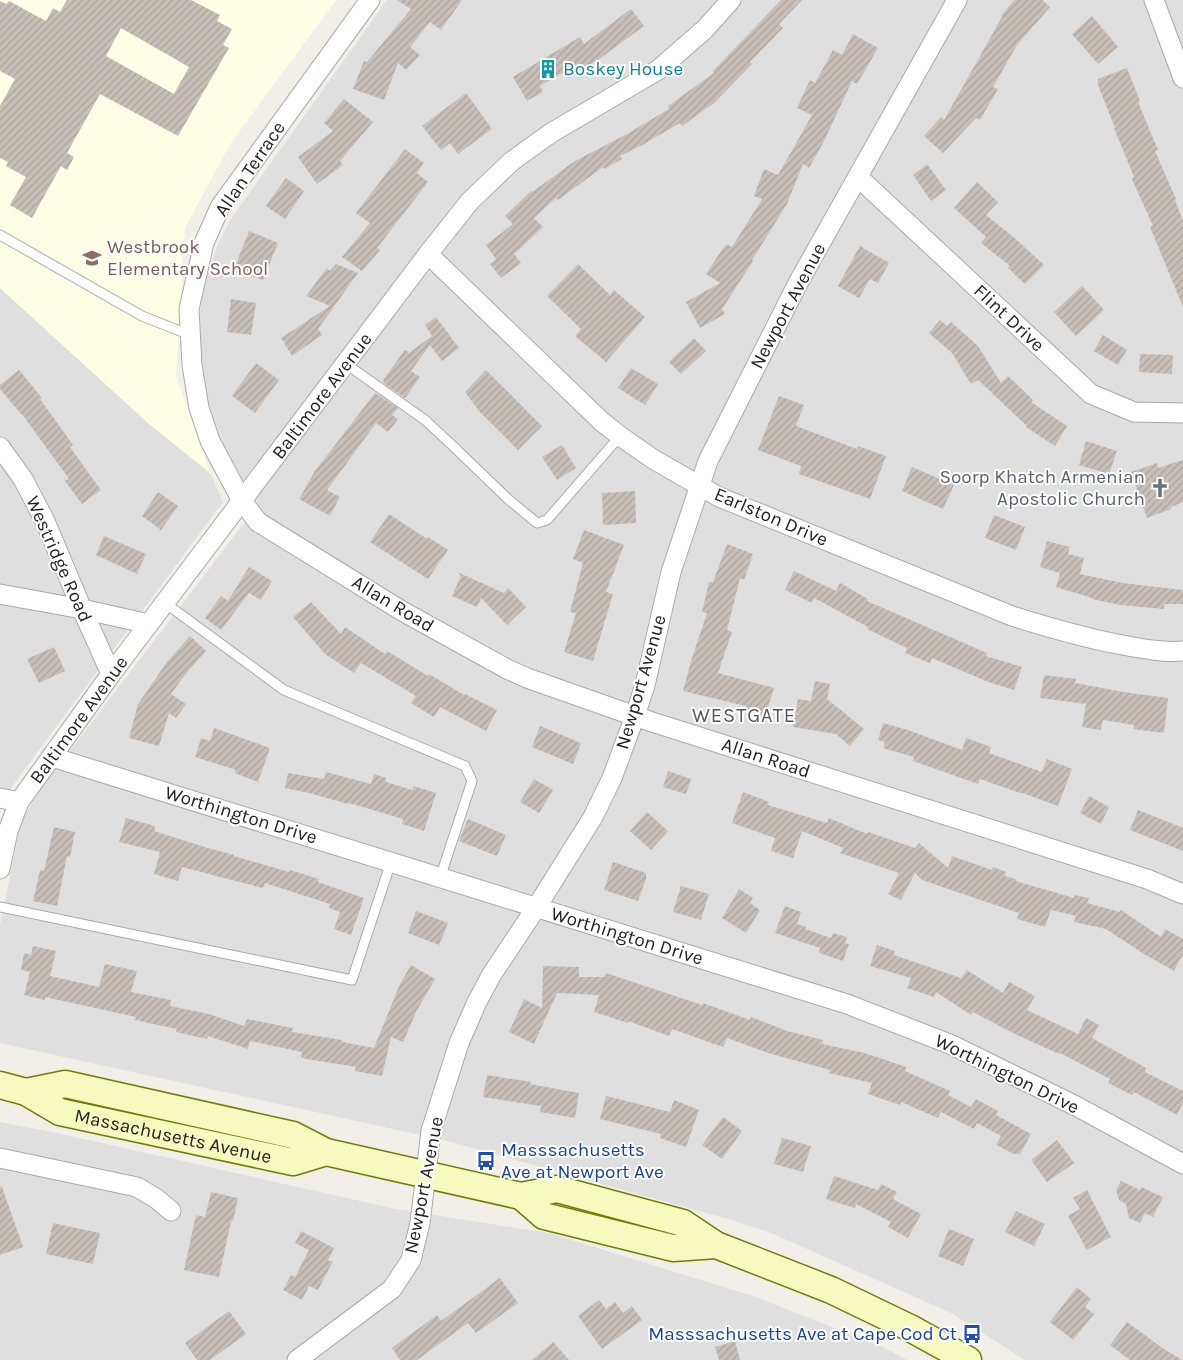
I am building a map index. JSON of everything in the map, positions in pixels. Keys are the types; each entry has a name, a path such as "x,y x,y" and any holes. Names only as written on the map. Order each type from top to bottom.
{"main road":[{"name":"Massachusetts Avenue","path":"0,1085 26,1092 60,1112 292,1162 326,1152 521,1196 544,1216 673,1248 716,1245 831,1290 910,1328 968,1360"}],"street":[{"name":"Allan Terrace","path":"242,501 210,441 199,408 192,365 189,309 204,243 220,207 370,0"},
{"name":"Baltimore Avenue","path":"0,869 8,831 19,802 111,674 470,201 512,161 551,133 658,70 705,29 731,0"},
{"name":"Newport Avenue","path":"296,1360 392,1289 410,1260 420,1223 431,1132 459,1043 492,974 593,817 612,778 636,716 671,572 708,461 798,283 957,0"},
{"path":"1154,0 1183,78"},
{"name":"Flint Drive","path":"858,177 1090,394 1134,412 1183,413"},
{"name":"Earlston Drive","path":"428,254 601,421 653,459 719,497 1012,616 1096,640 1141,649 1183,651"},
{"name":"Westridge Road","path":"0,447 23,479 45,521 111,674"},
{"name":"Allan Road","path":"242,501 258,522 402,611 507,669 527,678 636,716 1147,879 1183,894"},
{"path":"0,594 149,624"},
{"name":"Worthington Drive","path":"52,757 847,1004 952,1045 1076,1106 1183,1164"},
{"path":"0,798 19,802"},
{"path":"0,1158 136,1187 171,1211"}],"lane":[{"path":"0,235 142,316 190,335"},
{"path":"346,364 425,420 508,499 537,523 547,520 620,436"},
{"path":"165,603 284,690 465,766 472,781 440,878"},
{"path":"0,907 352,980 392,862"}],"shaded area":[{"name":"Westbrook Elementary School","path":"0,0 336,0 230,144 185,228 176,376 210,473 148,423 0,288"},
{"path":"387,0 1183,0 1183,1360 1025,1360 951,1313 771,1233 728,1219 443,1140 0,1043 0,925 21,822 39,791 258,505 217,435 206,396 201,356 200,312 204,284 218,244 232,217"},
{"path":"0,288 148,423 210,473 223,502 10,789 0,809"},
{"path":"0,1122 396,1209 549,1233 753,1296 883,1347 907,1360 0,1360"}],"building":[{"path":"67,0 191,0 220,15 217,21 232,29 223,45 229,48 178,136 100,94 67,153 74,157 67,170 61,166 32,218 10,205 26,177 6,166 8,162 0,158 0,106 15,79 0,71 0,1 6,4 9,1 46,21 53,8 60,12","holes":["121,28 189,67 174,94 106,56"]},
{"path":"397,0 462,0 441,30 430,22 410,47 420,55 406,70 398,63 384,100 353,89 364,61 367,62 411,9"},
{"path":"781,0 802,0 779,24 783,28 750,62 752,64 714,103 682,126 680,123 620,156 622,159 604,169 603,167 558,200 556,198 534,218 543,227 514,254 521,263 501,278 490,264 496,259 486,245 513,224 505,216 531,191 575,161 627,134 669,109 668,106 714,73 713,71"},
{"path":"1014,0 1042,0 1050,7 1017,45 993,87 998,89 980,120 976,118 943,153 924,136 941,117 944,120 1001,16"},
{"name":"Boskey House","path":"631,9 644,26 598,60 577,72 574,66 540,86 543,92 527,101 513,77 580,37 584,44"},
{"path":"1092,16 1118,47 1098,64 1072,34"},
{"path":"853,34 878,48 857,84 852,81 809,168 803,164 787,204 722,309 725,314 700,328 686,302 720,283 706,274 726,244 732,247 762,199 754,196 764,169 778,175 812,115 797,108 810,80 815,83 833,50 842,55"},
{"path":"1127,68 1140,101 1138,102 1158,150 1155,151 1176,199 1183,221 1183,307 1150,227 1153,226 1132,179 1134,177 1098,85 1098,79"},
{"path":"466,93 492,129 458,154 450,143 441,150 422,126"},
{"path":"344,99 373,122 340,161 343,165 317,184 298,157 333,131 324,123"},
{"path":"405,149 424,163 417,173 428,182 377,248 380,250 362,271 342,257 370,223 356,213"},
{"path":"927,164 946,190 931,201 913,175"},
{"path":"286,178 304,191 285,219 266,206"},
{"path":"977,182 998,202 986,215 1044,265 1025,284 1008,268 1010,266 981,243 986,237 954,208"},
{"path":"249,231 278,243 263,280 234,269"},
{"path":"860,246 889,263 878,283 870,279 859,298 838,286"},
{"path":"336,264 358,273 318,329 322,335 292,356 281,338 330,306 306,296 327,268 330,271"},
{"path":"578,264 610,295 614,290 645,317 606,362 575,336 581,329 547,296"},
{"path":"1082,286 1104,310 1076,336 1054,312"},
{"path":"231,299 256,303 251,335 227,332"},
{"path":"436,317 459,348 442,361 430,345 411,371 420,377 405,398 383,383 383,380 405,350 409,353 432,336 425,325"},
{"path":"940,320 947,326 951,322 978,346 1001,383 1008,376 1033,400 1031,402 1067,426 1055,446 1026,427 978,380 971,384 952,353 929,333"},
{"path":"1103,335 1127,350 1118,365 1094,351"},
{"path":"694,338 706,351 681,374 669,362"},
{"path":"1140,354 1173,355 1172,374 1139,372"},
{"path":"256,363 279,380 255,413 232,396"},
{"path":"631,368 658,384 645,405 618,388"},
{"path":"19,370 42,398 40,399 73,445 70,447 101,490 82,504 65,481 69,479 22,414 0,389 0,385"},
{"path":"486,370 542,426 518,450 479,411 465,392"},
{"path":"375,393 398,408 392,415 398,419 388,432 376,423 327,490 340,497 330,516 299,499 315,471"},
{"path":"779,396 804,405 796,426 857,449 858,446 886,456 870,499 799,474 801,466 758,450"},
{"path":"1086,441 1117,451 1109,474 1079,465"},
{"path":"562,445 576,468 557,480 542,457"},
{"name":"Soorp Khatch Armenian Apostolic Church","path":"1183,460 1183,502 1171,507 1171,509 1147,518 1131,472 1157,463 1158,468"},
{"path":"912,467 954,485 943,509 902,491"},
{"path":"635,491 636,523 603,525 602,493"},
{"path":"158,492 178,506 161,530 142,516"},
{"path":"389,514 427,539 428,537 448,550 428,579 370,542"},
{"path":"994,515 1025,527 1016,550 985,538"},
{"path":"584,530 624,545 606,592 613,594 593,661 564,652 576,613 570,612 583,563 573,559"},
{"path":"104,536 146,554 137,574 96,555"},
{"path":"1047,541 1070,547 1068,554 1084,558 1080,574 1123,583 1183,590 1183,604 1164,604 1164,609 1120,605 1092,599 1056,587 1060,573 1040,567"},
{"path":"727,544 753,554 744,580 740,578 727,630 732,632 718,673 774,688 765,717 744,711 746,706 683,691 707,613 702,612 709,582 713,582"},
{"path":"249,567 272,581 261,600 249,593 221,630 205,618 221,596 228,601"},
{"path":"794,571 836,591 840,583 868,599 867,601 987,653 986,656 1022,667 1014,690 988,682 932,658 930,663 905,653 907,648 867,629 868,627 814,598 812,603 785,590"},
{"path":"457,572 504,593 508,588 526,607 507,625 481,598 477,607 452,596 461,576"},
{"path":"311,602 341,634 345,627 385,654 387,651 428,676 429,674 464,695 497,710 486,731 440,707 434,717 411,703 416,696 361,663 354,673 325,654 293,617"},
{"path":"190,636 206,651 171,694 186,704 176,718 169,713 159,746 129,738 138,704 167,662"},
{"path":"54,647 65,671 39,683 27,659"},
{"path":"1044,675 1076,679 1075,683 1123,692 1168,698 1164,733 1133,729 1134,725 1103,720 1101,730 1082,727 1086,704 1040,698"},
{"path":"815,681 830,684 827,699 864,729 850,746 836,734 793,727 798,699 811,701"},
{"path":"883,723 962,750 966,738 991,747 989,753 1042,772 1047,759 1072,769 1058,806 980,779 978,784 913,761 914,757 883,748 885,742 878,740"},
{"path":"540,726 581,743 573,764 532,747"},
{"path":"214,728 270,748 258,782 235,773 236,770 195,757 201,738 210,741"},
{"path":"668,771 691,779 686,794 663,787"},
{"path":"326,772 371,784 374,774 386,778 386,782 412,790 414,786 436,793 424,831 402,824 403,819 349,803 285,788 288,773 324,779"},
{"path":"534,779 553,790 539,813 520,802"},
{"path":"743,792 769,802 768,805 827,823 829,818 867,834 868,832 915,848 919,843 948,868 952,856 992,870 993,867 1006,872 1005,876 1016,879 1016,881 1074,898 1075,895 1089,898 1087,903 1120,912 1121,910 1161,937 1165,929 1183,939 1183,954 1174,971 1106,929 1074,922 1076,916 1051,910 1045,927 1017,919 1019,913 922,880 915,873 901,900 888,894 899,873 840,853 843,848 802,831 793,858 771,851 775,838 732,823"},
{"path":"1089,796 1109,807 1101,824 1080,813"},
{"path":"1138,810 1183,828 1183,851 1130,830"},
{"path":"647,812 668,831 651,850 630,831"},
{"path":"126,818 155,826 154,831 289,872 290,870 319,879 318,882 364,898 351,935 334,929 340,912 329,908 330,904 265,883 263,888 182,867 178,881 154,874 160,852 119,842"},
{"path":"468,819 506,835 497,856 459,841"},
{"path":"54,827 75,832 70,857 67,856 57,906 33,901 40,870 44,871"},
{"path":"613,862 646,873 646,879 638,901 604,890"},
{"path":"681,886 709,894 701,920 673,912"},
{"path":"739,889 753,898 750,903 760,910 746,933 722,918"},
{"path":"785,906 801,912 797,924 806,927 805,929 831,938 833,933 847,937 845,943 849,944 843,961 819,953 820,948 775,933"},
{"path":"416,911 448,923 439,945 408,933"},
{"path":"877,945 895,951 894,955 961,978 967,970 1003,993 1009,982 1035,996 1027,1010 1078,1034 1086,1018 1099,1025 1092,1038 1146,1068 1145,1072 1183,1091 1183,1103 1177,1115 1134,1092 1132,1095 1108,1083 1110,1079 1060,1053 1015,1034 973,1012 971,1015 936,992 934,997 907,988 911,978 870,966"},
{"path":"33,946 56,951 50,976 99,987 105,964 137,971 131,992 171,1000 170,1006 209,1014 244,1026 247,1019 293,1028 292,1032 342,1040 342,1042 374,1048 400,984 411,965 435,979 417,1010 403,1042 391,1037 382,1076 355,1071 356,1067 301,1058 302,1052 250,1041 248,1049 208,1036 207,1039 176,1032 177,1029 135,1020 136,1017 45,997 45,1000 24,995 30,972 21,970 24,953 31,955"},
{"path":"543,966 579,967 579,977 605,977 606,973 702,1005 703,1003 750,1020 751,1017 787,1031 823,1040 822,1044 865,1053 906,1067 905,1071 950,1091 948,1095 971,1107 976,1099 998,1111 996,1115 1031,1134 1020,1154 1014,1154 996,1145 1001,1136 977,1123 974,1129 941,1112 938,1118 901,1102 900,1105 868,1094 872,1083 829,1073 830,1070 768,1053 727,1038 723,1047 672,1029 669,1036 628,1021 628,1023 594,1012 599,995 557,993 534,1044 509,1032 524,999 542,1008"},
{"path":"487,1075 531,1082 530,1084 579,1093 575,1118 540,1112 541,1106 483,1097"},
{"path":"606,1096 670,1112 674,1100 699,1110 686,1147 660,1138 661,1134 600,1119"},
{"path":"723,1117 742,1131 722,1159 702,1145"},
{"path":"782,1138 811,1146 803,1172 774,1164"},
{"path":"1057,1140 1074,1163 1047,1182 1031,1160"},
{"path":"834,1176 878,1190 881,1184 897,1192 893,1199 921,1214 908,1238 888,1227 891,1222 856,1204 855,1208 826,1199"},
{"path":"1121,1181 1140,1190 1141,1187 1163,1197 1153,1217 1145,1213 1140,1223 1129,1218 1126,1204 1119,1200 1116,1190"},
{"path":"0,1187 2,1187 23,1247 0,1255"},
{"path":"1087,1190 1111,1237 1087,1250 1068,1216 1080,1209 1073,1198"},
{"path":"211,1192 238,1198 219,1277 184,1270 196,1215 205,1217"},
{"path":"1016,1211 1045,1224 1034,1246 1005,1232"},
{"path":"53,1223 100,1233 93,1264 46,1254"},
{"path":"949,1229 974,1239 963,1266 938,1256"},
{"path":"301,1231 334,1248 328,1261 333,1261 318,1290 309,1286 302,1300 283,1290 291,1275 295,1277 309,1250 295,1243"},
{"path":"500,1278 518,1303 476,1333 468,1323 417,1360 400,1360 392,1348 437,1315 441,1321"},
{"path":"1077,1287 1091,1299 1085,1307 1094,1314 1073,1340 1050,1322"},
{"path":"599,1300 606,1309 615,1302 623,1313 632,1306 642,1320 602,1349 578,1316"},
{"path":"229,1311 246,1334 210,1360 197,1360 185,1343"},
{"path":"1127,1322 1182,1360 1130,1360 1110,1345"},
{"path":"735,1341 740,1360 719,1360 715,1347"},
{"path":"553,1342 569,1360 532,1360"}],"place":[{"name":"Boskey House","path":"548,69"},
{"name":"Westbrook Elementary School","path":"92,258"},
{"name":"Soorp Khatch Armenian Apostolic Church","path":"1160,488"},
{"name":"Masssachusetts Ave at Newport Ave","path":"486,1161"},
{"name":"Masssachusetts Ave at Cape Cod Ct","path":"972,1334"}],"district":[{"name":"WESTGATE","path":"744,715"}]}
